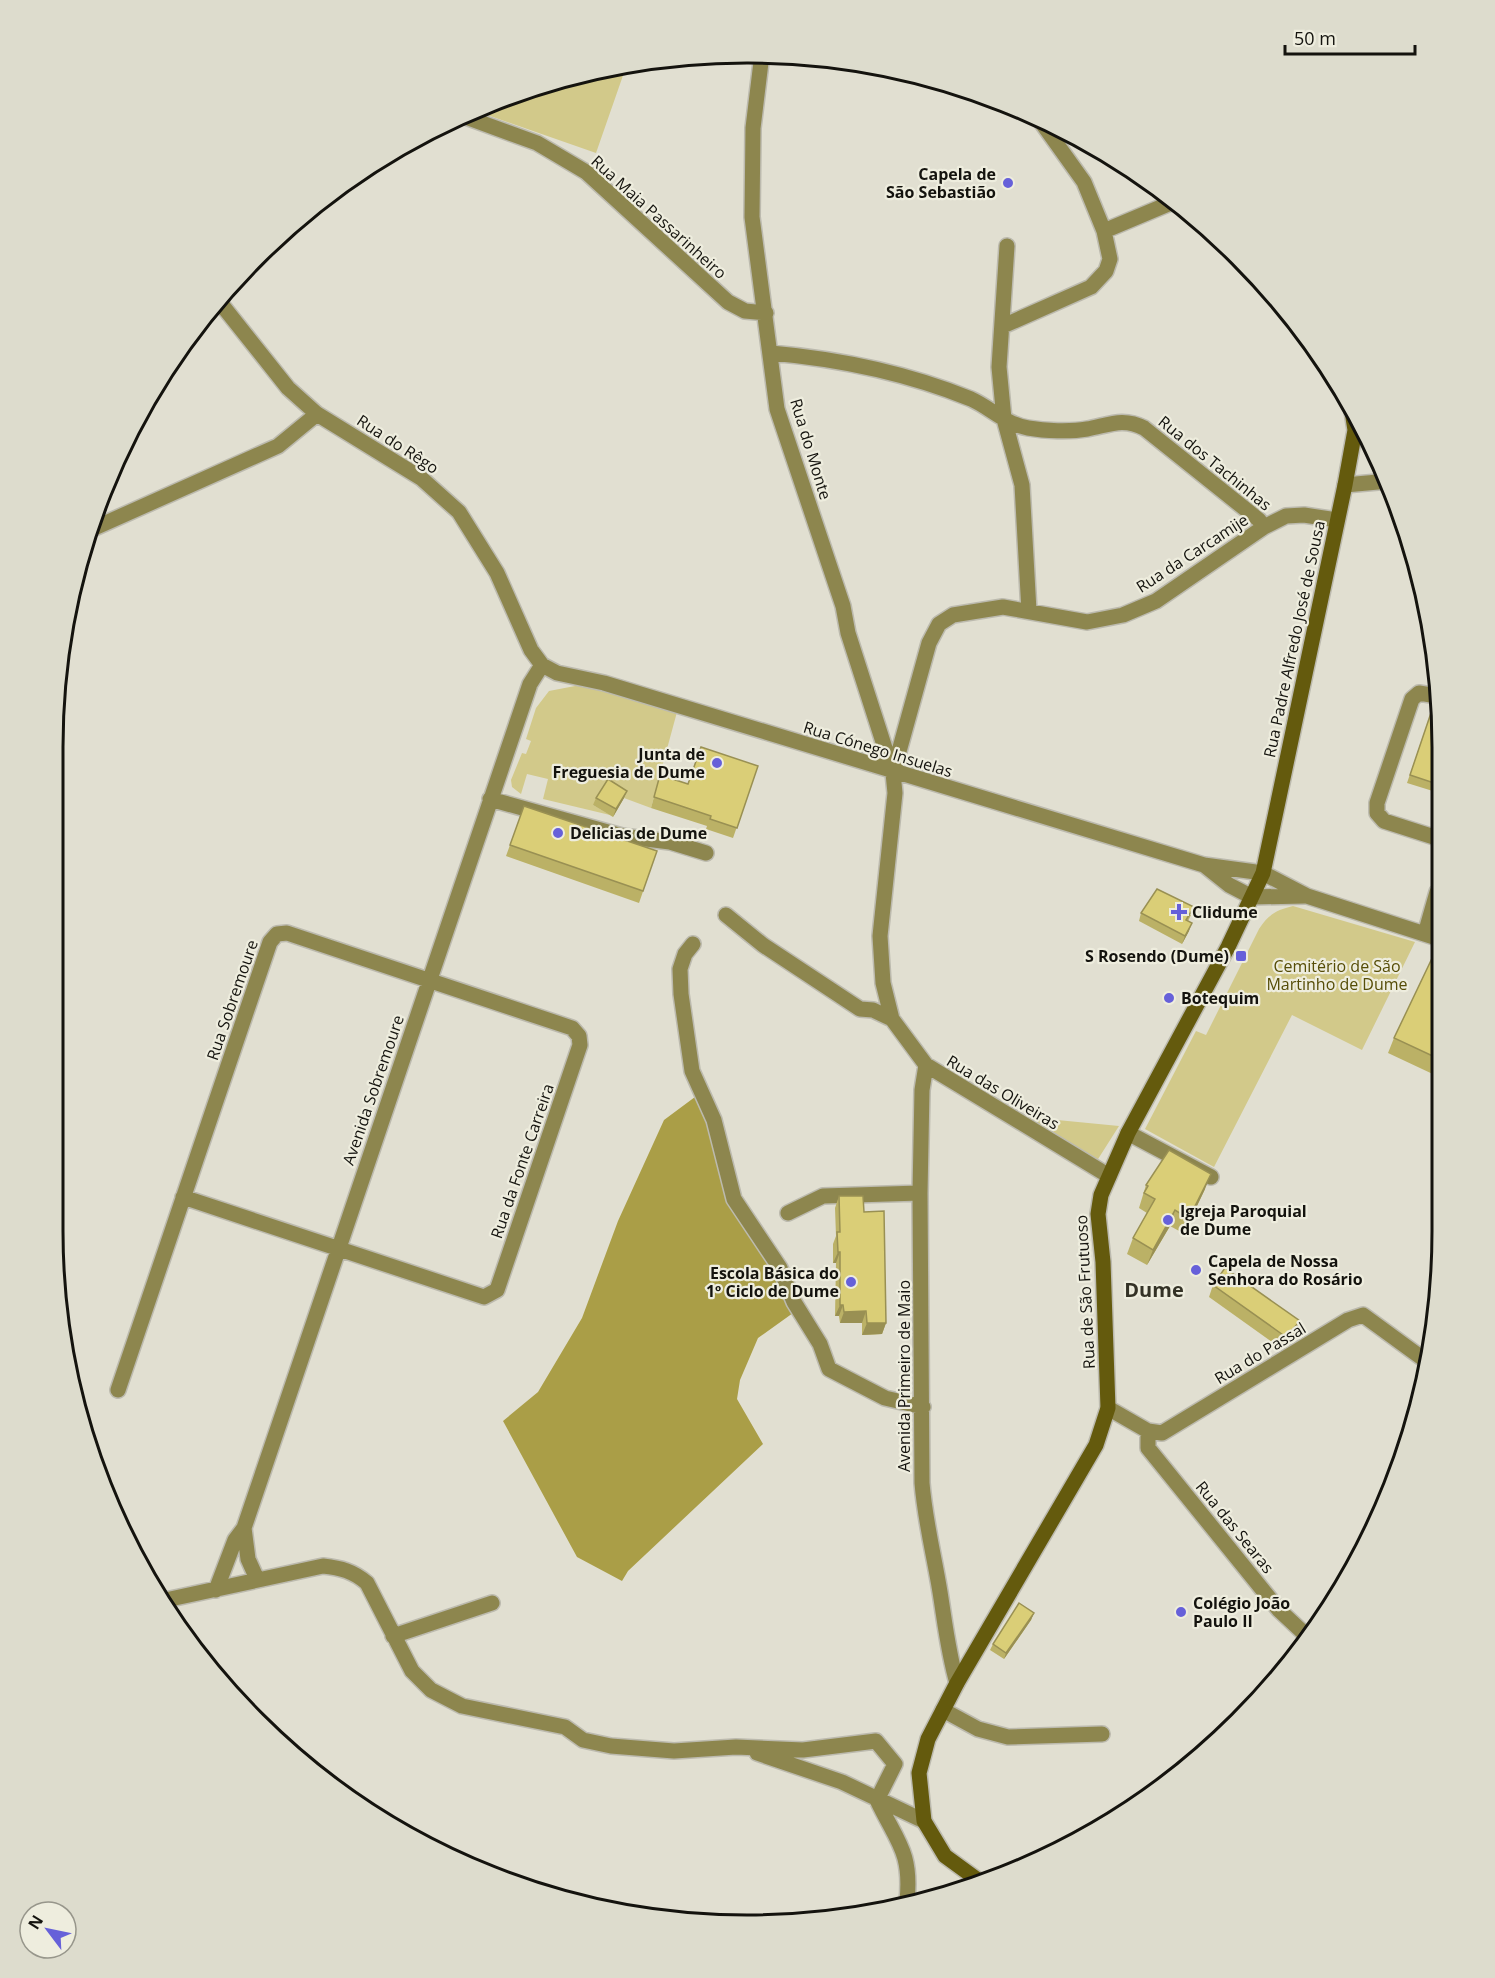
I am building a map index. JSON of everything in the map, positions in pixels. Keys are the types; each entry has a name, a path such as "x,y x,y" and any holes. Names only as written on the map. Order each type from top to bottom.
{"street":[{"name":"Rua do Monte","path":"761,63 753,128 752,217 777,409 843,606 848,633 893,773"},
{"name":"Rua Maia Passarinheiro","path":"474,120 537,143 586,172 728,302 745,310 766,314"},
{"path":"1003,326 1092,287 1106,271 1110,259 1104,231 1084,182 1050,134"},
{"path":"1104,231 1165,205"},
{"path":"1007,246 999,367 1004,419 1022,485 1029,610"},
{"name":"Rua do Rêgo","path":"224,307 288,388 317,414 421,478 459,512 497,573 531,650 542,665"},
{"name":"Rua dos Tachinhas","path":"771,353 823,358 888,372 973,400 1004,419 1030,428 1076,429 1131,421 1144,428 1259,520 1264,527"},
{"path":"99,526 278,446 317,414"},
{"name":"Rua Padre Alfredo José de Sousa","path":"1252,897 1263,873 1355,433"},
{"path":"1345,485 1378,482"},
{"name":"Rua da Carcamije","path":"893,773 929,643 939,624 953,615 1003,607 1087,622 1123,615 1156,601 1264,527 1286,516 1304,515 1337,520"},
{"name":"Rua Cónego Insuelas","path":"542,665 556,673 604,683 893,773 1204,865 1263,873 1307,896"},
{"name":"Avenida Sobremoure","path":"216,1590 235,1540 244,1528 490,799 530,684 542,665"},
{"path":"1430,695 1419,693 1412,699 1377,803 1377,813 1384,820 1432,836"},
{"name":"Rua das Oliveiras","path":"893,773 895,793 880,936 883,983 892,1019 926,1065 1108,1176"},
{"path":"490,799 622,836 670,842 706,854"},
{"name":"Rua Cónego Insuelas","path":"1204,865 1229,885 1252,897"},
{"path":"1252,897 1307,896 1431,936"},
{"name":"Rua de São Frutuoso","path":"924,1821 919,1773 928,1739 957,1683 1096,1444 1108,1408 1103,1262 1098,1214 1101,1195 1128,1133 1252,897"},
{"path":"726,915 763,945 850,1003 860,1009 873,1010 892,1019"},
{"name":"Rua Sobremoure","path":"118,1390 270,942 277,934 286,933 429,981"},
{"path":"693,944 685,954 680,969 681,994 692,1071 714,1120 734,1199 780,1268 794,1302 819,1344 829,1369 885,1398 923,1407"},
{"name":"Rua da Fonte Carreira","path":"339,1249 484,1297 497,1290 580,1045 579,1036 572,1028 429,981"},
{"name":"Avenida Primeiro de Maio","path":"926,1065 922,1090 920,1192 922,1483 926,1524 940,1592 946,1644 957,1683"},
{"path":"1128,1133 1211,1177"},
{"path":"788,1213 823,1196 920,1192"},
{"path":"183,1197 339,1249"},
{"name":"Rua do Passal","path":"1148,1431 1162,1433 1348,1320 1363,1316 1420,1357"},
{"path":"1108,1408 1148,1431"},
{"name":"Rua das Searas","path":"1148,1431 1148,1448 1279,1610 1302,1632"},
{"name":"Avenida Sobremoure","path":"244,1528 248,1559 257,1579"},
{"path":"171,1599 323,1566 342,1568 368,1583 412,1671 431,1690 462,1706 565,1727 583,1740 611,1746 674,1751 736,1747 803,1750 876,1741 895,1764 877,1800"},
{"path":"393,1636 492,1602"},
{"path":"943,1710 978,1729 1008,1737 1102,1734"},
{"path":"736,1747 842,1782 924,1821 945,1856 974,1877"},
{"path":"877,1800 908,1864 907,1896"}],"green space":[{"path":"623,75 596,153 487,115 570,86"},
{"path":"575,686 592,686 677,712 651,808 624,798 593,805 610,815 543,799 548,779 527,774 521,794 512,787 511,780 522,753 526,754 531,741 526,739 536,708 549,691"},
{"name":"Cemitério de São Martinho de Dume","path":"1293,906 1415,942 1362,1050 1292,1015 1214,1167 1145,1129 1196,1031 1206,1035 1259,929 1273,914"},
{"path":"1006,1115 1119,1126 1093,1167"}],"shaded area":[{"path":"699,1094 726,1182 775,1270 793,1313 758,1338 740,1380 737,1399 763,1444 628,1571 622,1581 577,1557 503,1421 538,1392 582,1318 618,1221 664,1120"}],"building":[{"path":"1431,712 1432,782 1410,775"},
{"path":"701,747 758,766 737,828 710,819 711,816 654,797 660,775 688,784"},
{"path":"608,779 627,791 616,809 596,798"},
{"path":"524,806 657,851 643,891 510,845"},
{"path":"1157,889 1194,907 1186,920 1192,923 1185,936 1141,913"},
{"path":"1432,958 1432,1056 1394,1038"},
{"name":"Igreja Paroquial de Dume","path":"1169,1150 1211,1174 1192,1212 1190,1211 1186,1217 1175,1210 1153,1250 1133,1238 1155,1199 1144,1193 1148,1186 1146,1185"},
{"path":"839,1196 863,1196 864,1212 884,1211 886,1323 867,1323 866,1311 844,1312 843,1305 840,1305 840,1252 838,1252 837,1232 840,1232"},
{"path":"1225,1268 1300,1321 1286,1337 1213,1285"},
{"path":"1019,1603 1034,1613 1006,1653 993,1644"}],"place":[{"name":"Capela de São Sebastião","path":"1008,183"},
{"name":"Junta de Freguesia de Dume","path":"717,763"},
{"name":"Delicias de Dume","path":"558,833"},
{"name":"Clidume","path":"1179,912"},
{"name":"S Rosendo (Dume)","path":"1241,956"},
{"name":"Botequim","path":"1169,998"},
{"name":"Igreja Paroquial de Dume","path":"1168,1220"},
{"name":"Capela de Nossa Senhora do Rosário","path":"1196,1270"},
{"name":"Escola Básica do 1º Ciclo de Dume","path":"851,1282"},
{"name":"Colégio João Paulo II","path":"1181,1612"}],"district":[{"name":"Dume","path":"1154,1289"}]}
